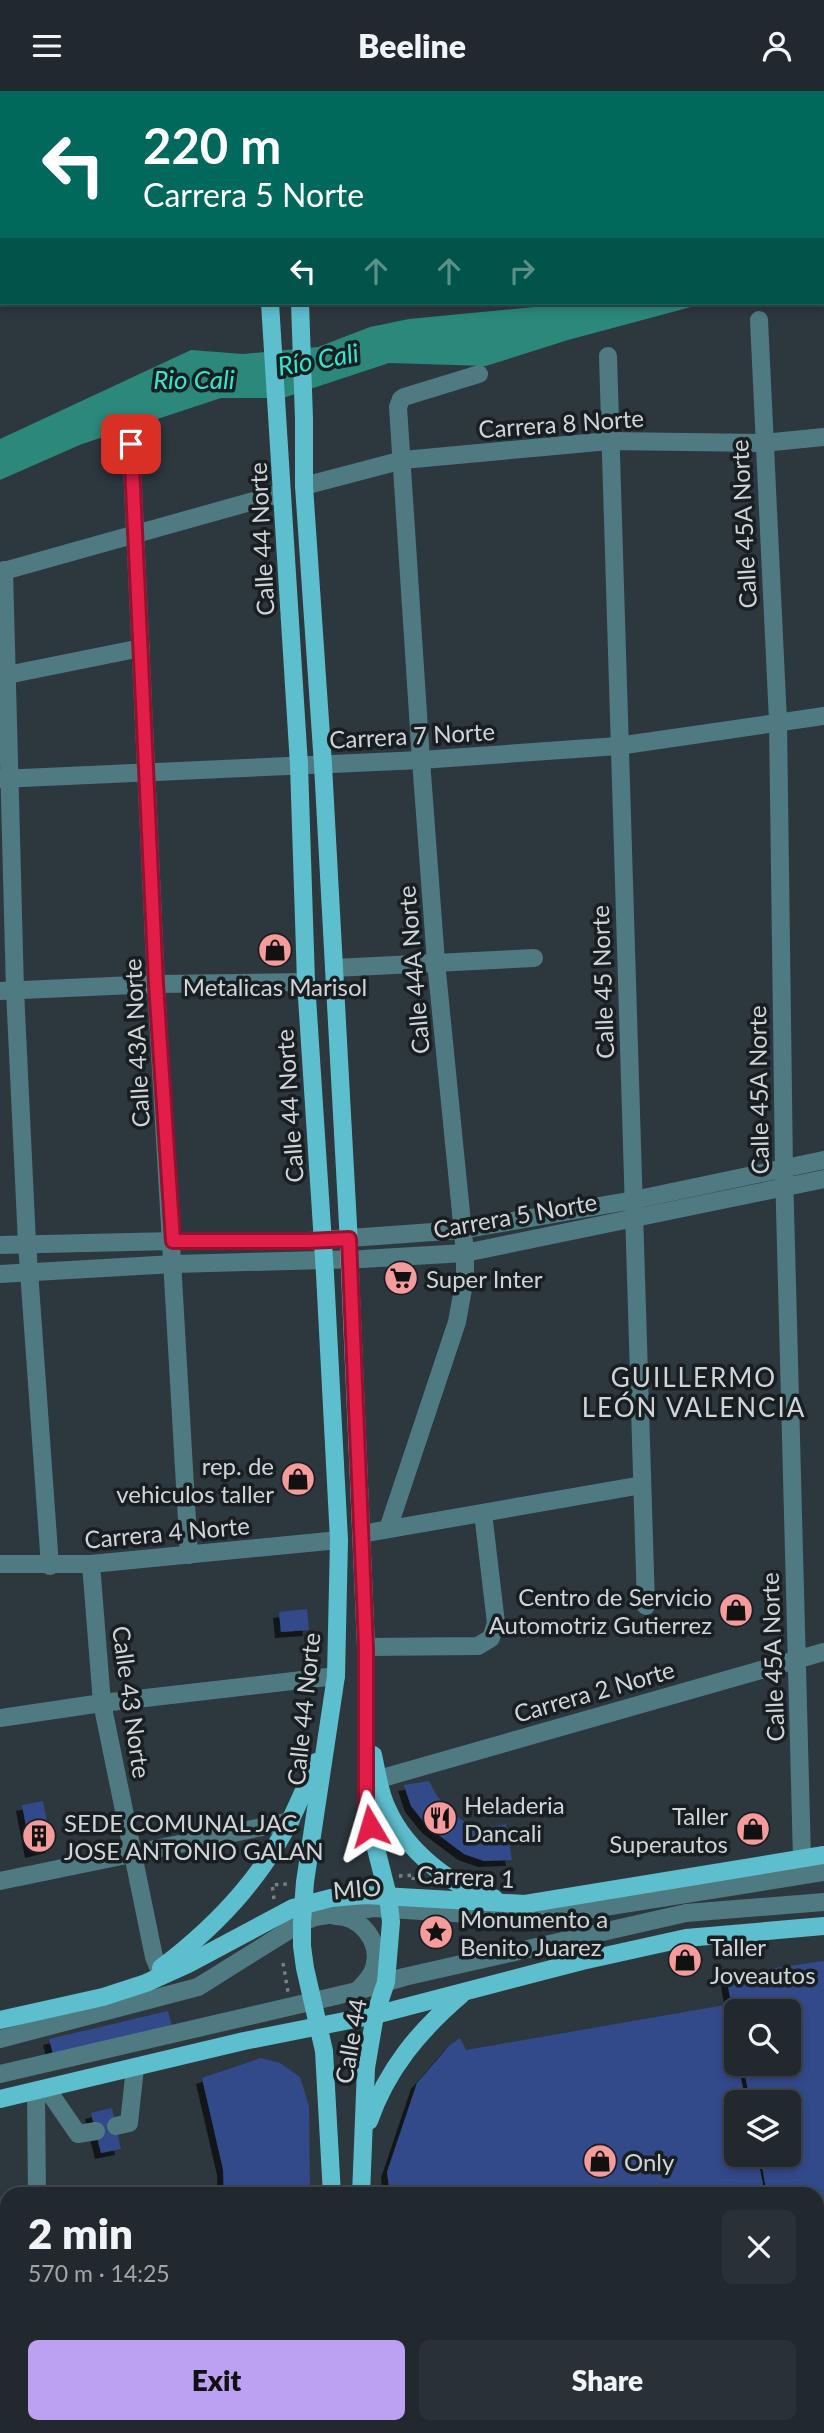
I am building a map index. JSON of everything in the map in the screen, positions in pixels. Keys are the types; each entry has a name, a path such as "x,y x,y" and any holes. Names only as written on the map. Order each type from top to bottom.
{"main road":[{"name":"Calle 44 Norte","path":"270,305 299,765 306,982 339,1540 336,1676 306,1914"},
{"name":"Calle 44 Norte","path":"300,305 304,486 323,765 349,1239 366,1647 366,1809 389,1903"},
{"path":"127,1989 195,1942 228,1910 256,1876 291,1821 314,1767 330,1711"},
{"path":"366,1723 386,1806 407,1840 453,1880 488,1896 525,1904"},
{"name":"Carrera 1","path":"0,2020 127,1989 352,1895 389,1903 525,1904 824,1855"},
{"name":"Calle 44","path":"361,2187 366,2068 375,2015 386,1982 391,1930 389,1903"},
{"name":"Calle 44","path":"306,1914 302,1946 324,2051 332,2187"},
{"path":"0,2099 375,2015 582,1961 686,1938 824,1927"},
{"path":"363,2137 390,2075 408,2047 434,2018 464,1993"}],"street":[{"name":"Calle 45A Norte","path":"759,320 778,721 784,1189 802,1859"},
{"name":"Calle 45 Norte","path":"608,356 646,1606"},
{"name":"Calle 44A Norte","path":"388,1529 457,1322 465,1253 436,962 398,407 404,397 479,374"},
{"name":"Carrera 8 Norte","path":"304,486 403,460 609,441 764,443 824,437"},
{"name":"Calle 43A Norte","path":"131,444 156,984 173,1241 189,1555"},
{"path":"50,1566 8,990 5,778 7,675 2,571 282,493"},
{"path":"7,675 141,648"},
{"name":"Carrera 7 Norte","path":"5,778 421,760 618,746 824,716"},
{"path":"334,968 534,958"},
{"path":"8,990 306,982"},
{"name":"Carrera 5 Norte","path":"0,1245 322,1240 461,1230 634,1200 824,1160"},
{"name":"Carrera 5 Norte","path":"0,1274 465,1253 824,1179"},
{"path":"361,1534 642,1485"},
{"path":"366,1647 478,1646 491,1638 496,1623 483,1513"},
{"name":"Carrera 4 Norte","path":"0,1564 91,1564 339,1540"},
{"name":"Calle 43 Norte","path":"91,1564 102,1703 154,1957 159,1969"},
{"name":"Carrera 2 Norte","path":"379,1779 824,1652"},
{"path":"0,1718 102,1703 336,1676"},
{"path":"0,1881 291,1821"},
{"name":"MIO","path":"389,1903 536,1919 824,1872"},
{"path":"0,2074 686,1913 824,1902"},
{"path":"0,2039 198,1987 306,1914 340,1915 354,1920 373,1940 376,1954 374,1969 368,1981 357,1991"},
{"path":"116,2126 129,2123 135,2068"},
{"path":"42,2090 78,2134 96,2131"},
{"path":"37,2187 42,2090"}],"path":[{"path":"394,1876 414,1875"},
{"path":"275,1906 272,1885 287,1884"},
{"path":"283,1963 288,1997"}],"water":[{"name":"Rio Cali","path":"555,305 699,305 568,340 486,366 389,363 283,398 221,398 82,444 0,480 0,439 191,350 243,354 318,347 370,327 409,319"}],"building":[{"path":"307,1609 309,1630 281,1632 279,1612"},
{"name":"Heladeria Dancali","path":"429,1781 437,1796 451,1812 466,1823 479,1829 506,1824 512,1860 484,1861 464,1854 428,1827 411,1806 404,1785"},
{"name":"SEDE COMUNAL JAC JOSE ANTONIO GALAN","path":"43,1801 52,1847 31,1852 22,1805"},
{"path":"824,1961 824,2187 766,2187 762,2167 801,2167 801,2090 748,2090 745,2076 801,2076 801,1999 730,1999 726,1975"},
{"path":"724,2005 724,2076 740,2076 743,2090 724,2090 724,2167 760,2167 763,2187 389,2187 387,2172 417,2083 450,2045 460,2038 466,2050"},
{"path":"168,2011 172,2026 53,2054 49,2039"},
{"path":"261,2058 280,2063 300,2077 309,2106 310,2187 224,2187 223,2169 202,2078"},
{"path":"112,2108 121,2149 101,2153 91,2113"}],"place":[{"name":"Metalicas Marisol","path":"275,950"},
{"name":"Super Inter","path":"401,1278"},
{"name":"rep. de vehiculos taller","path":"298,1479"},
{"name":"Centro de Servicio Automotriz Gutierrez","path":"736,1610"},
{"name":"Heladeria Dancali","path":"440,1818"},
{"name":"Taller Superautos","path":"753,1829"},
{"name":"SEDE COMUNAL JAC JOSE ANTONIO GALAN","path":"39,1836"},
{"name":"Monumento a Benito Juarez","path":"436,1932"},
{"name":"Taller Joveautos","path":"685,1960"},
{"name":"Only","path":"600,2161"}],"district":[{"name":"GUILLERMO LEÓN VALENCIA","path":"694,1392"}],"route":[{"path":"131,444 156,984 173,1241 349,1239 366,1647 366,1809 370,1826"}],"water label":[{"name":"Río Cali","path":"318,359"}]}
